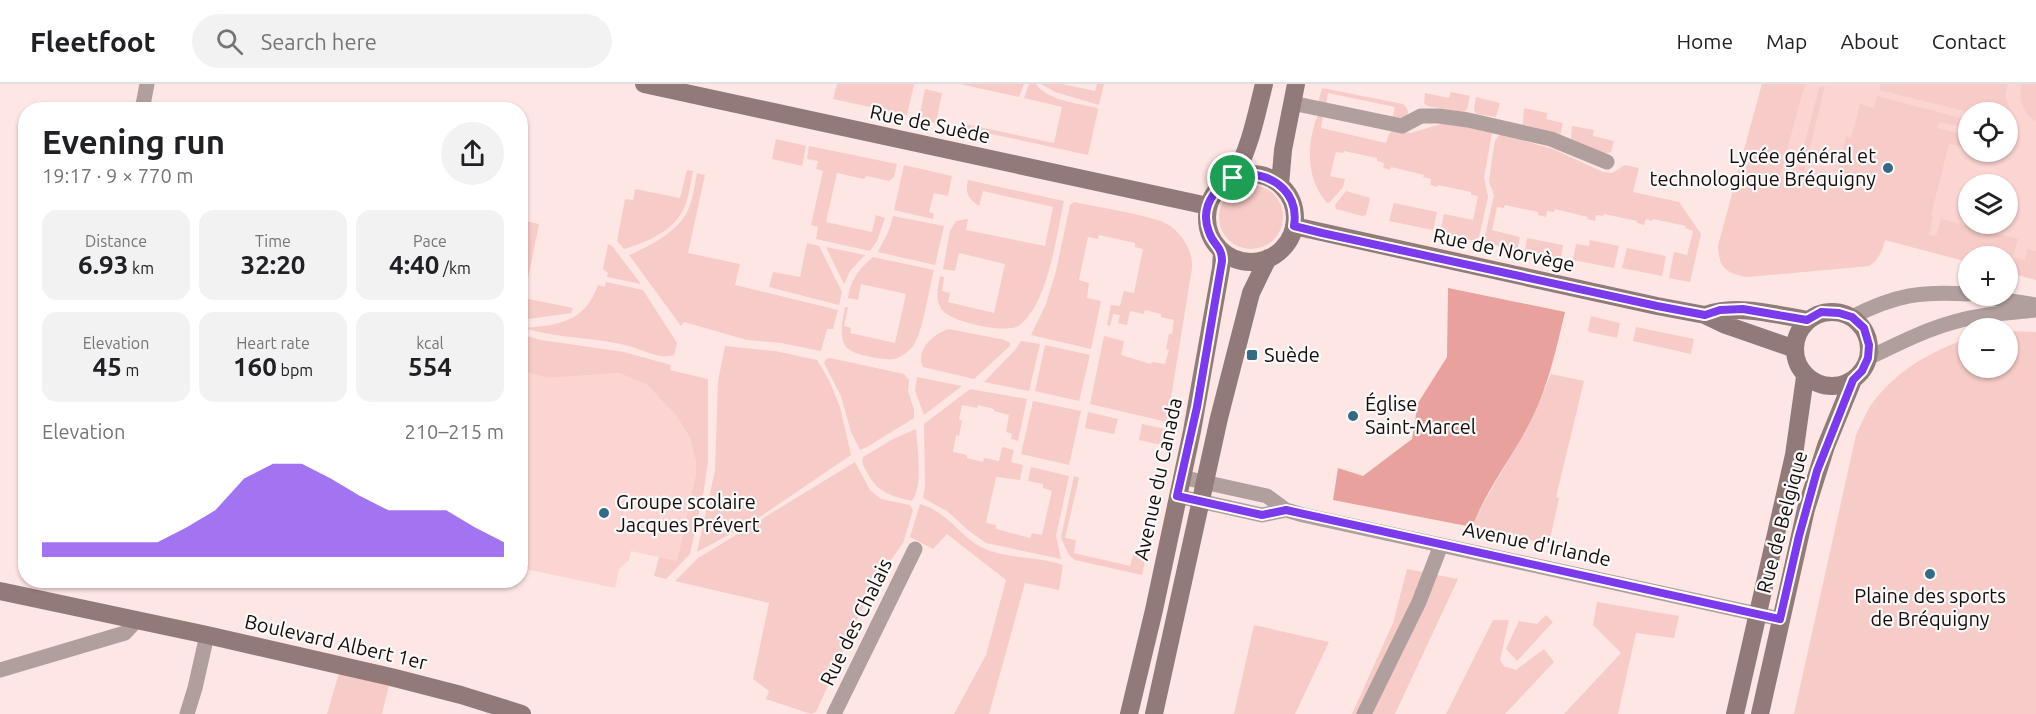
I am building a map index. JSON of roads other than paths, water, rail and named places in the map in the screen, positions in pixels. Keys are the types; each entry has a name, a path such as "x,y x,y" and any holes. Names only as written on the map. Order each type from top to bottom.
{"main road":[{"name":"Rue de Suède","path":"644,84 1208,206"},
{"path":"1233,178 1249,143 1264,84"},
{"path":"1280,185 1280,168 1296,84"},
{"path":"1248,174 1268,177 1287,192 1294,211 1294,226 1287,243 1268,258 1257,262 1246,262 1222,252 1208,232 1206,219 1208,206 1215,192 1233,178 1248,174"},
{"name":"Rue de Norvège","path":"1294,226 1635,302 1705,315 1726,325 1795,349"},
{"name":"Avenue du Canada","path":"1129,714 1154,610 1197,407 1222,252"},
{"path":"1154,714 1219,418 1251,293 1268,258"},
{"name":"Rue de Norvège","path":"1705,315 1720,310 1743,309 1807,320"},
{"path":"1821,312 1839,313 1852,317 1864,328 1869,345 1868,358 1862,371 1853,380 1840,387 1820,386 1805,376 1797,364 1795,349 1798,333 1807,320 1821,312"},
{"name":"Rue de Belgique","path":"1735,714 1794,455 1805,376"},
{"name":"Rue de Belgique","path":"1760,714 1780,619 1817,471 1853,380"},
{"name":"Boulevard Albert 1er","path":"0,591 391,677 522,714"}],"street":[{"path":"144,102 147,84"},
{"path":"1292,103 1402,126 1421,116 1468,120 1551,139 1607,162"},
{"path":"1852,317 1881,303 1916,293 1958,294"},
{"path":"2018,302 2036,305"},
{"path":"1868,358 1949,323 1989,314 2036,310"},
{"name":"Avenue d'Irlande","path":"1181,477 1267,496 1286,510 1780,619"},
{"name":"Avenue d'Irlande","path":"1177,496 1262,515 1286,510"},
{"path":"1364,714 1419,602 1441,544"},
{"name":"Rue des Chalais","path":"834,714 915,549"},
{"path":"0,670 125,633 137,620"},
{"path":"187,714 207,635"}],"place":[{"name":"Lycée général et technologique Bréquigny","path":"1888,168"},
{"name":"Suède","path":"1252,355"},
{"name":"Église Saint-Marcel","path":"1353,416"},
{"name":"Groupe scolaire Jacques Prévert","path":"604,513"},
{"name":"Plaine des sports de Bréquigny","path":"1930,574"}]}
